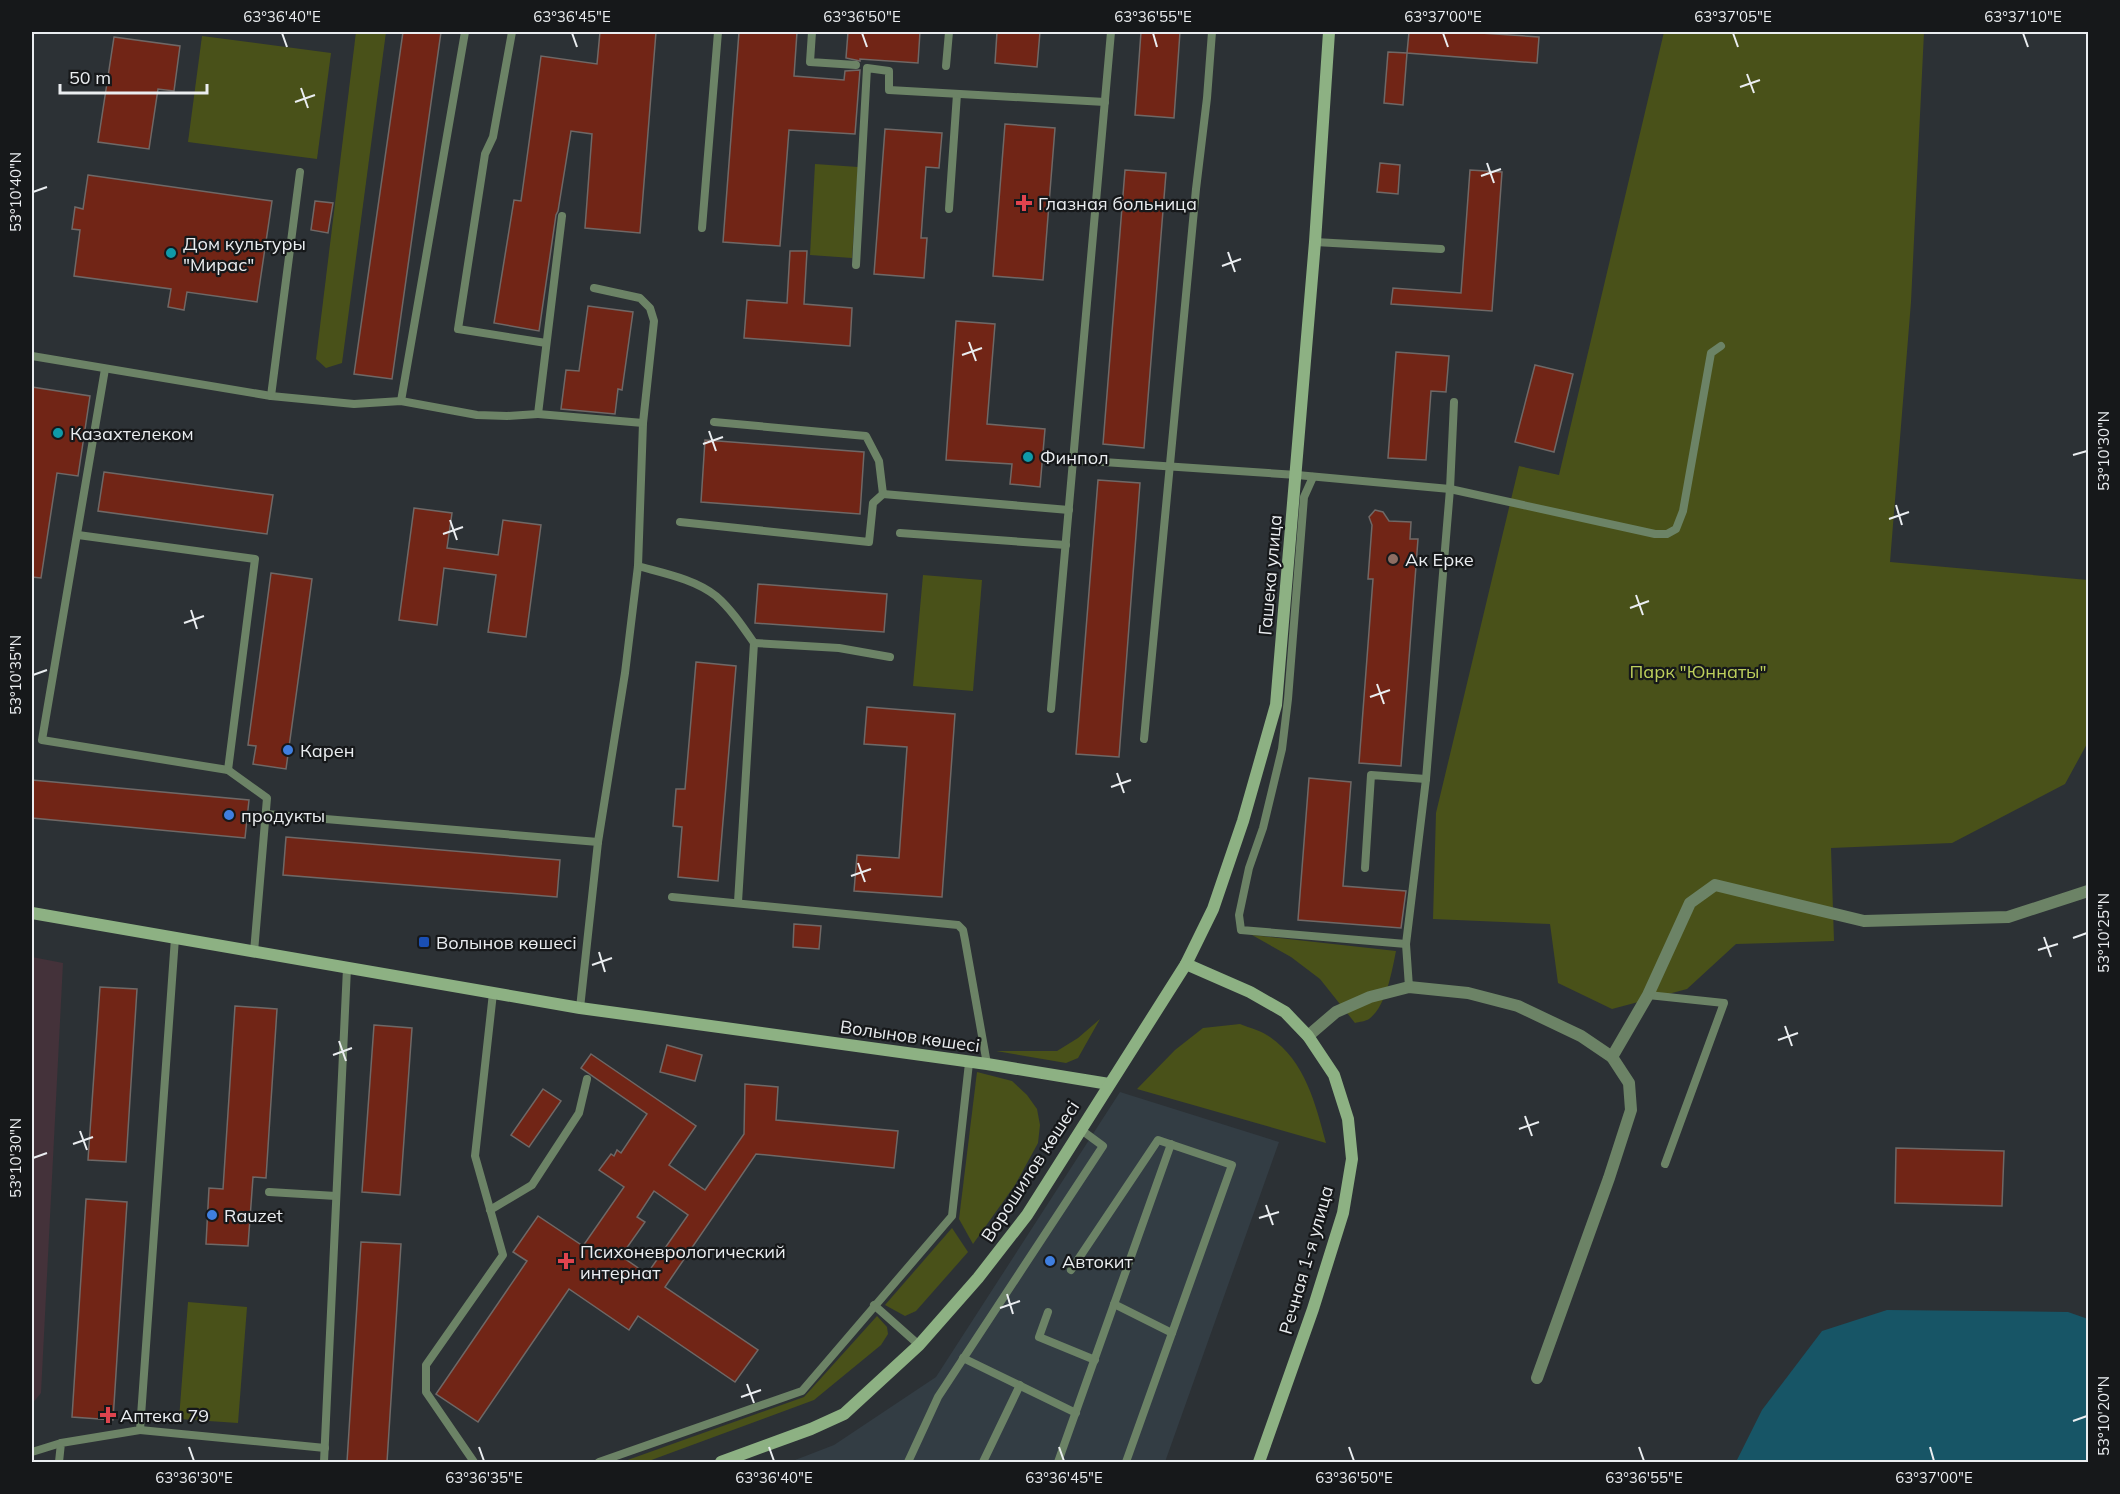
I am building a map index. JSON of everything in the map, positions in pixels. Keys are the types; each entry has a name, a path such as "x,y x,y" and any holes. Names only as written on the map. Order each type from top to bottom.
{"street":[{"name":"Гашека улица","path":"1109,1084 1186,964 1213,909 1243,821 1276,705 1315,242 1329,32"},
{"path":"1612,1057 1648,995 1690,903 1715,885 1864,921 2008,916 2088,891"},
{"name":"Волынов көшесі","path":"32,913 580,1008 987,1064 1109,1084"},
{"name":"Речная 1-я улица","path":"1186,964 1250,992 1285,1012 1308,1036 1334,1075 1347,1119 1352,1159 1340,1223 1313,1309 1259,1462"},
{"path":"1308,1036 1336,1012 1370,997 1409,987 1468,993 1518,1006 1581,1036 1612,1057 1629,1083 1630,1110 1609,1178 1538,1378"},
{"name":"Ворошилов көшесі","path":"721,1462 811,1429 844,1414 919,1345 978,1278 1027,1215 1109,1084"}],"lane":[{"path":"401,401 465,32"},
{"path":"512,32 493,137 484,154 458,329 546,343"},
{"path":"702,228 718,32"},
{"path":"813,32 810,62 856,65"},
{"path":"946,66 949,32"},
{"path":"1051,709 1112,32"},
{"path":"1144,739 1196,189 1208,98 1212,32"},
{"path":"856,265 867,68 889,70 889,90 1105,102"},
{"path":"950,209 957,94"},
{"path":"271,396 300,172"},
{"path":"538,414 562,216"},
{"path":"1315,242 1441,249"},
{"path":"580,1008 598,842 626,673 638,566 643,423 654,321 650,308 640,298 594,288"},
{"path":"1073,460 1296,475 1450,489 1655,534 1667,534 1676,529 1683,511 1711,353 1721,346"},
{"path":"32,356 271,396 354,404 401,401 477,415 538,414 643,423"},
{"path":"105,369 42,740 228,770 267,798 254,952"},
{"path":"1409,987 1406,944 1426,779 1450,489 1454,402"},
{"path":"714,422 866,436 879,461 883,494"},
{"path":"1313,477 1304,497 1282,749 1263,828 1249,868 1239,915 1241,930 1406,944"},
{"path":"680,522 869,542 873,503 883,494 1069,510"},
{"path":"900,533 1066,545"},
{"path":"78,535 255,559 228,770"},
{"path":"638,566 679,577 715,596 741,624 754,643 738,903"},
{"path":"754,643 839,648 890,657"},
{"path":"1365,868 1371,775 1426,779"},
{"path":"266,814 598,842"},
{"path":"672,897 958,925 963,930 987,1064"},
{"path":"140,1430 175,938"},
{"path":"324,1462 347,968"},
{"path":"474,1462 426,1392 426,1365 503,1255 475,1155 494,993"},
{"path":"1648,995 1724,1003 1665,1164"},
{"path":"599,1462 802,1391 952,1216 969,1063"},
{"path":"490,1210 532,1185 579,1113 587,1079"},
{"path":"908,1462 938,1397 1103,1146 1080,1129"},
{"path":"1071,1270 1158,1140 1232,1165 1126,1462"},
{"path":"1059,1462 1171,1144"},
{"path":"269,1192 336,1196"},
{"path":"1114,1304 1172,1333"},
{"path":"874,1305 919,1345"},
{"path":"1048,1312 1039,1337 1095,1360"},
{"path":"963,1358 1076,1413"},
{"path":"982,1462 1020,1385"},
{"path":"32,1452 61,1443 140,1430 325,1448"},
{"path":"59,1462 61,1443"}],"shaded area":[{"path":"32,957 63,963 41,1393 32,1404"},
{"path":"1120,1092 1279,1142 1165,1462 790,1462 834,1445 936,1377"}],"green space":[{"path":"356,32 386,32 342,363 326,368 316,359"},
{"name":"Парк \"Юннаты\"","path":"1664,32 1924,32 1911,302 1890,562 2088,580 2088,742 2065,784 1952,843 1831,848 1834,941 1736,944 1687,989 1612,1009 1558,983 1550,924 1433,919 1436,813 1519,466 1559,475"},
{"path":"202,36 331,53 317,159 188,142"},
{"path":"815,164 858,167 852,258 810,255"},
{"path":"923,575 982,580 973,691 913,686"},
{"path":"1252,935 1396,951 1380,1006 1369,1019 1355,1023 1320,979 1291,957"},
{"path":"1100,1019 1078,1058 1066,1063 996,1051 1057,1051 1078,1038"},
{"path":"1240,1024 1267,1035 1292,1058 1313,1099 1326,1143 1137,1089 1175,1050 1203,1028"},
{"path":"977,1072 1012,1081 1027,1095 1037,1109 1040,1125 1038,1143 1015,1185 973,1244 959,1219"},
{"path":"952,1228 968,1252 916,1311 905,1316 885,1305"},
{"path":"188,1302 247,1307 238,1423 179,1419"},
{"path":"877,1316 887,1327 888,1334 881,1345 814,1400 646,1462 622,1462 804,1397"}],"water":[{"path":"1887,1310 2068,1312 2088,1319 2088,1462 1736,1462 1762,1410 1822,1331"}],"building":[{"path":"403,32 441,32 392,379 354,374"},
{"path":"600,32 656,32 640,233 585,228 592,134 571,131 539,331 494,323 514,200 521,201 541,56 597,64"},
{"path":"739,32 797,32 794,76 844,80 845,71 860,70 855,134 789,130 780,246 723,242"},
{"path":"848,32 920,32 918,63 860,59 860,61 846,58"},
{"path":"997,32 1040,32 1037,67 995,63"},
{"path":"1141,32 1180,32 1174,118 1135,115"},
{"path":"1409,32 1465,32 1539,37 1537,63 1407,53"},
{"path":"114,37 180,46 174,91 158,89 149,149 98,142"},
{"path":"1388,52 1407,53 1403,105 1384,103"},
{"path":"1005,124 1055,128 1043,280 993,276"},
{"path":"885,129 942,133 939,168 926,167 921,238 927,238 924,278 874,274"},
{"path":"1380,163 1400,165 1398,194 1377,192"},
{"path":"1125,170 1166,173 1144,448 1103,444"},
{"path":"1470,170 1502,172 1492,311 1391,304 1393,288 1461,293"},
{"name":"Дом культуры \"Мирас\"","path":"88,175 272,201 257,302 187,292 184,310 168,307 171,289 74,276 80,230 72,229 75,207 83,209"},
{"path":"315,201 333,203 328,233 311,230"},
{"path":"790,251 807,251 804,304 852,308 850,346 744,338 747,300 787,303"},
{"path":"588,306 633,312 622,390 618,389 615,414 561,409 566,370 579,371"},
{"path":"956,321 995,324 987,424 1045,429 1040,487 1010,484 1012,464 946,460"},
{"path":"1396,352 1449,356 1446,392 1431,391 1426,460 1388,458"},
{"path":"1535,365 1573,374 1554,452 1515,442"},
{"name":"Казахтелеком","path":"32,387 90,396 78,476 57,473 41,578 32,577"},
{"path":"705,440 864,452 860,514 701,502"},
{"path":"104,472 273,495 267,534 98,511"},
{"path":"1098,480 1140,483 1119,757 1076,754"},
{"path":"414,508 452,513 447,548 498,555 503,520 541,525 526,637 488,632 496,575 444,568 437,625 399,620"},
{"path":"1375,510 1383,512 1389,521 1411,522 1410,539 1418,539 1401,766 1359,763 1373,579 1368,579 1372,525 1369,517"},
{"path":"271,573 312,579 286,769 253,764 256,746 248,745"},
{"path":"758,584 887,594 884,632 755,623"},
{"path":"696,662 736,666 718,881 678,877 682,827 673,826 676,789 685,789"},
{"path":"867,707 955,714 942,897 854,891 857,855 899,858 907,747 864,744"},
{"path":"1309,778 1351,782 1343,886 1406,891 1401,928 1298,920"},
{"path":"32,780 249,800 245,838 32,818"},
{"path":"286,837 560,860 557,897 283,875"},
{"path":"794,924 821,926 819,949 793,947"},
{"path":"100,987 137,989 126,1162 88,1160"},
{"path":"235,1006 277,1009 266,1178 253,1177 248,1246 206,1244 209,1188 223,1189"},
{"path":"374,1025 412,1028 400,1195 362,1192"},
{"path":"667,1045 702,1055 695,1081 660,1072"},
{"name":"Психоневрологический интернат","path":"591,1054 696,1126 669,1165 705,1190 744,1134 745,1084 778,1087 776,1120 898,1131 894,1168 756,1154 665,1287 758,1350 735,1382 638,1316 629,1330 569,1289 478,1422 436,1394 527,1261 513,1252 538,1216 583,1246 624,1187 599,1170 611,1154 614,1156 617,1150 621,1153 647,1114 581,1068","holes":["654,1191 688,1215 647,1274 621,1256 645,1222 637,1217"]},
{"path":"543,1089 561,1101 529,1147 511,1135"},
{"path":"1896,1148 2004,1151 2002,1206 1895,1203"},
{"path":"86,1199 127,1202 113,1420 72,1417"},
{"path":"361,1242 401,1244 387,1462 347,1462"}],"place":[{"name":"Глазная больница","path":"1024,203"},
{"name":"Дом культуры \"Мирас\"","path":"171,253"},
{"name":"Казахтелеком","path":"58,433"},
{"name":"Финпол","path":"1028,457"},
{"name":"Ак Ерке","path":"1393,559"},
{"name":"Карен","path":"288,750"},
{"name":"продукты","path":"229,815"},
{"name":"Волынов көшесі","path":"424,942"},
{"name":"Rauzet","path":"212,1215"},
{"name":"Психоневрологический интернат","path":"566,1261"},
{"name":"Автокит","path":"1050,1261"},
{"name":"Аптека 79","path":"108,1415"}]}
